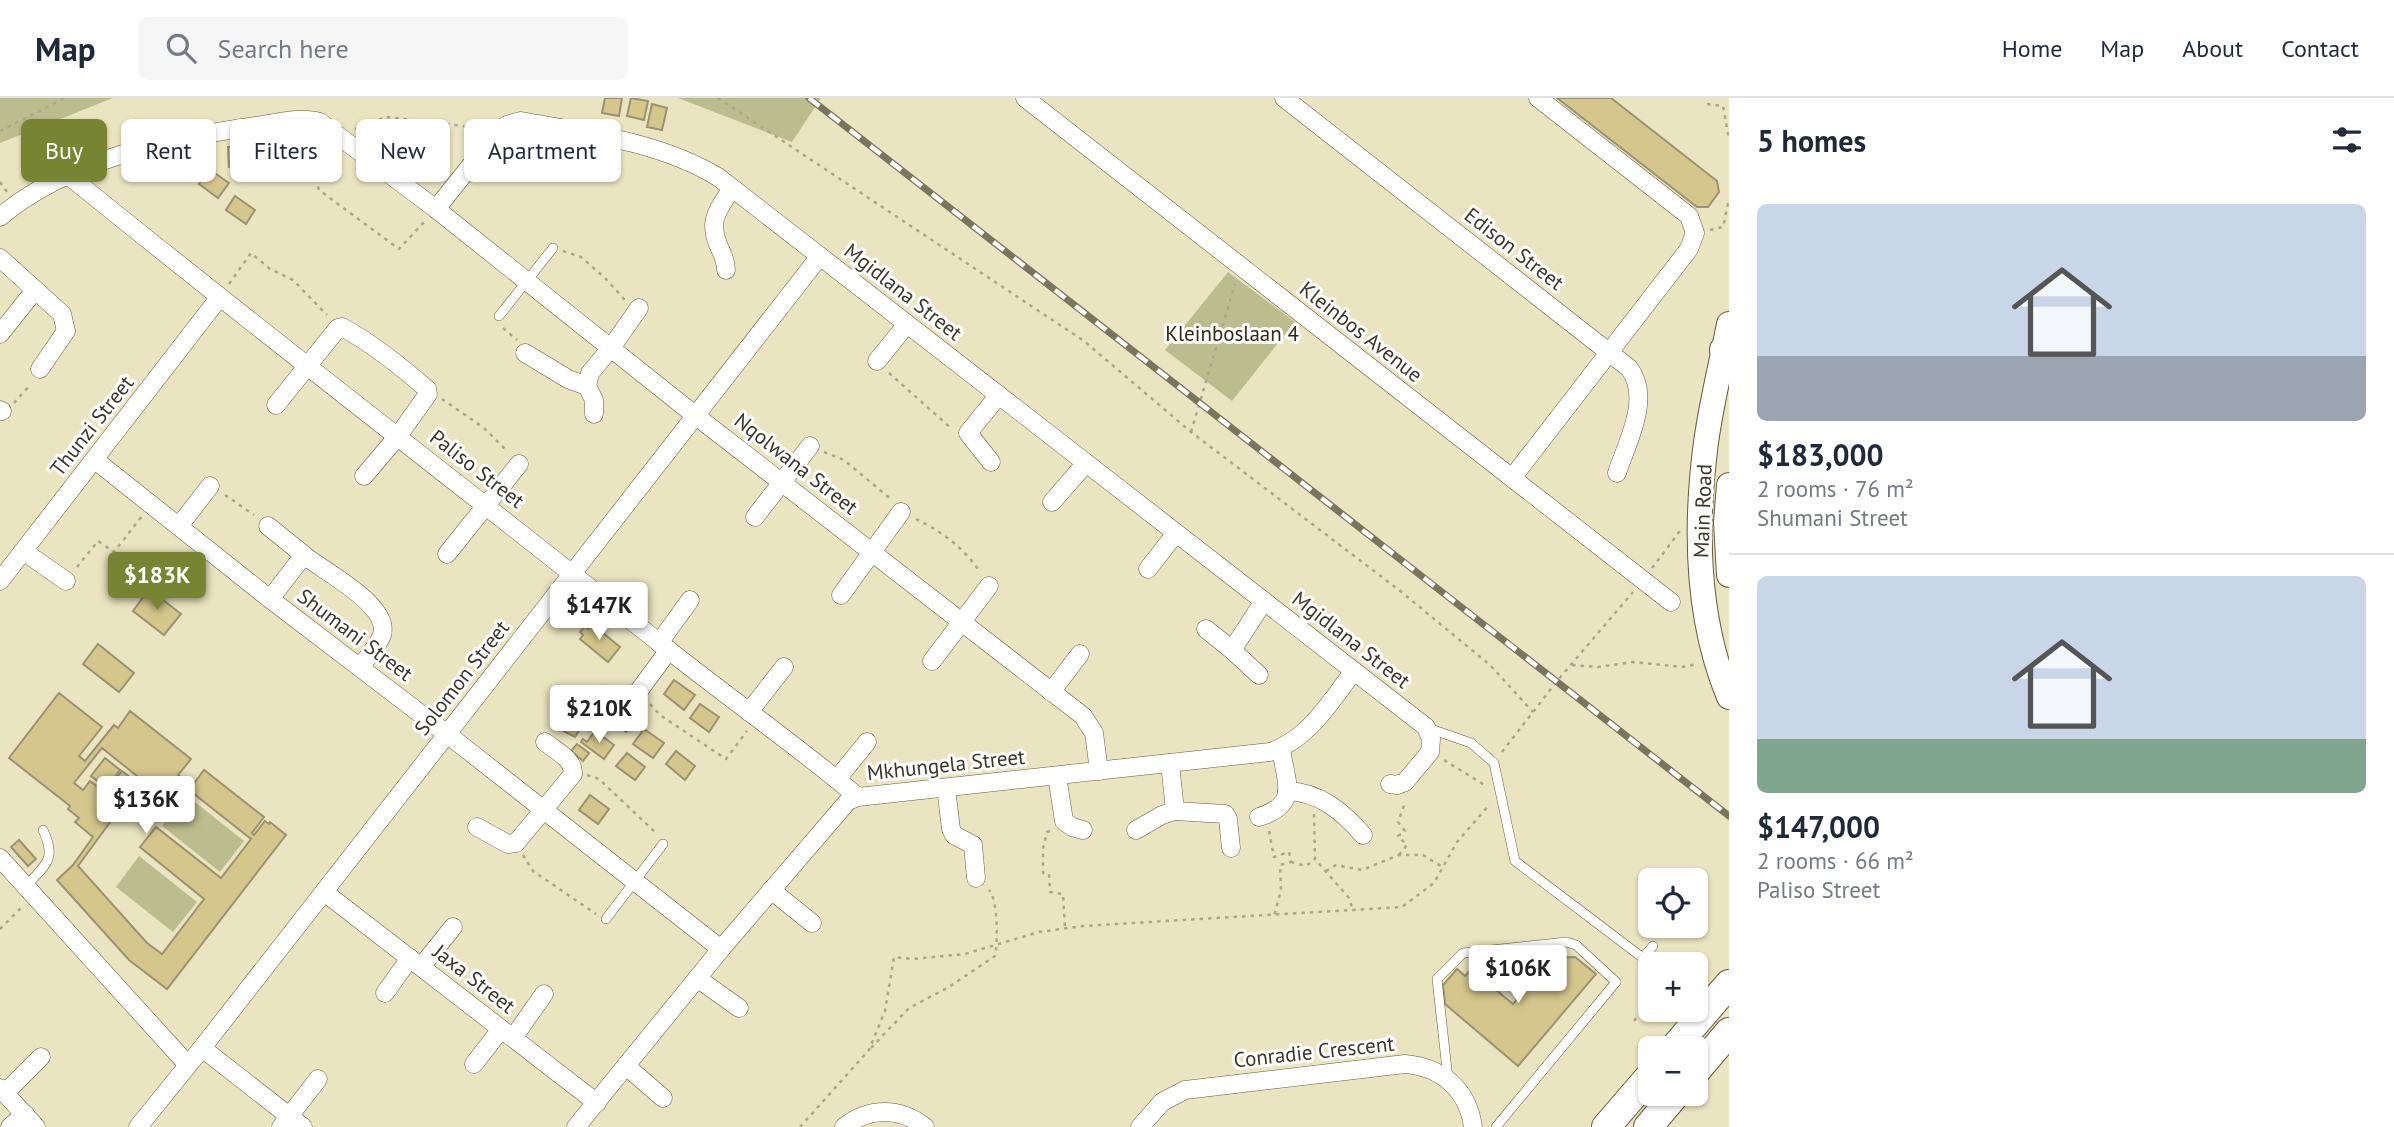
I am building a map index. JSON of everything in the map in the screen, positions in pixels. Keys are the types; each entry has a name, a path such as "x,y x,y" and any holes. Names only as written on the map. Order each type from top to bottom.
{"highway":[{"path":"1684,1036 1729,984"},
{"path":"1708,1057 1729,1032"},
{"path":"1606,1127 1638,1090"},
{"path":"1648,1127 1666,1106"}],"main road":[{"name":"Main Road","path":"1727,342 1705,448 1699,506 1702,579 1709,632 1729,697"},
{"name":"Main Road","path":"1729,485 1726,522 1729,575"}],"street":[{"name":"Kleinbos Avenue","path":"1025,98 1671,602"},
{"name":"Edison Street","path":"1284,98 1610,352 1632,373 1639,391 1638,408 1617,473"},
{"path":"1512,478 1695,239 1689,216 1538,98"},
{"path":"107,160 214,132 312,119 330,128 436,209"},
{"name":"Mgidlana Street","path":"436,209 499,130 521,121 596,134 680,157 701,166 1426,727"},
{"path":"0,217 35,191 55,182"},
{"name":"Paliso Street","path":"76,182 219,298 858,797"},
{"path":"726,270 725,257 712,223 732,188"},
{"name":"Nqolwana Street","path":"436,209 696,416 1083,716 1092,728 1099,771"},
{"name":"Solomon Street","path":"138,1127 820,256"},
{"path":"0,258 62,314 66,331 40,369"},
{"path":"0,334 35,290"},
{"name":"Thunzi Street","path":"0,581 219,298"},
{"path":"594,414 594,400 587,386 590,373 639,308"},
{"path":"877,361 908,324"},
{"path":"276,405 338,328 342,327 383,354 428,391 398,436 364,476"},
{"path":"525,353 568,379 587,386"},
{"path":"991,462 969,437 968,431 999,395"},
{"path":"755,517 810,446"},
{"name":"Shumani Street","path":"95,460 721,949"},
{"path":"1052,502 1086,463"},
{"path":"447,554 519,464"},
{"path":"179,526 210,486"},
{"path":"841,595 901,512"},
{"path":"268,526 366,600 380,615 383,630 381,637 360,667"},
{"path":"1147,569 1176,533"},
{"path":"23,551 66,581"},
{"path":"270,599 304,555"},
{"path":"932,661 989,586"},
{"path":"638,692 690,600"},
{"path":"1232,650 1264,601"},
{"path":"1206,629 1259,675"},
{"path":"1051,692 1080,654"},
{"path":"753,715 784,667"},
{"name":"Mkhungela Street","path":"576,1127 721,949 848,801 858,797 1259,754 1292,743 1309,729 1354,671"},
{"path":"1393,784 1405,782 1430,752 1431,739 1426,727"},
{"path":"477,827 508,844 516,844 574,770 568,760 545,742"},
{"path":"837,779 867,742"},
{"path":"1267,814 1281,808 1286,800 1281,748"},
{"path":"1170,763 1175,811"},
{"path":"1057,776 1063,817 1075,827"},
{"path":"946,788 951,829 954,835 974,845 976,878"},
{"path":"1287,791 1315,797 1339,810 1363,835"},
{"path":"1136,830 1161,815 1175,811 1225,814 1231,848"},
{"path":"0,858 26,894 187,1064"},
{"path":"771,890 812,923"},
{"name":"Jaxa Street","path":"324,892 597,1102"},
{"path":"385,993 453,927"},
{"path":"697,978 739,1008"},
{"path":"474,1064 507,1034 544,994"},
{"path":"202,1048 291,1123 318,1079"},
{"path":"10,1127 30,1121 2,1090 41,1057"},
{"name":"Conradie Crescent","path":"1140,1127 1170,1097 1192,1088 1405,1065 1430,1069 1448,1079"},
{"path":"626,1066 663,1098"},
{"path":"1448,1079 1469,1106 1474,1127"},
{"path":"845,1127 868,1114 889,1112 911,1118 925,1127"}],"lane":[{"path":"499,316 553,248"},
{"name":"Mgidlana Street","path":"1426,727 1471,743 1494,763"},
{"path":"1494,763 1516,861 1643,958 1653,946"},
{"path":"26,894 51,854 43,831"},
{"path":"606,919 663,844"},
{"path":"1448,1079 1437,979 1463,953 1567,942 1576,945 1616,982 1496,1127"}],"path":[{"path":"0,131 65,98"},
{"path":"718,98 1084,341 1191,432 1399,590 1490,666 1533,712"},
{"path":"1707,104 1723,106 1729,139"},
{"path":"1723,226 1729,199"},
{"path":"553,248 581,257 605,278 622,299 639,308"},
{"path":"219,298 251,253 270,269 293,280 338,328"},
{"path":"1191,432 1240,267"},
{"path":"499,316 496,321 525,348 525,353"},
{"path":"877,361 950,429 968,431"},
{"path":"1,410 5,413 32,383 40,369"},
{"path":"428,391 484,428 519,464"},
{"path":"810,446 844,460 892,499 901,512 938,529 972,561 989,586"},
{"path":"210,486 268,526"},
{"path":"66,581 98,541 114,552 151,503"},
{"path":"1494,763 1557,681 1643,580 1699,506"},
{"path":"1572,665 1598,667 1633,662 1683,667 1716,658"},
{"path":"638,692 660,715 726,759 753,715"},
{"path":"869,1050 886,1011 894,957 912,959 965,954 1039,932 1065,928 1402,907 1434,883 1457,842 1500,792 1430,752"},
{"path":"574,770 599,779 654,829 663,844"},
{"path":"1393,784 1405,803 1398,822 1405,831 1398,835 1407,845 1399,855"},
{"path":"1315,797 1312,827 1315,859 1349,898 1353,911"},
{"path":"1267,814 1274,857 1289,852 1291,862"},
{"path":"1065,928 1063,894 1050,892 1049,874 1043,873 1042,848 1047,832 1075,827"},
{"path":"516,844 533,871 606,919"},
{"path":"1326,871 1336,865 1362,870 1399,855 1423,855 1441,867"},
{"path":"1274,916 1281,890 1280,865 1291,862 1306,866 1315,859"},
{"path":"800,1127 909,1007 949,987 995,957 998,946 993,894 976,878"},
{"path":"0,929 26,894"},
{"path":"1634,1021 1638,1016"}],"green space":[{"path":"0,98 113,98 60,119 21,119 21,135 0,143"},
{"path":"678,98 821,98 792,142"},
{"name":"Kleinboslaan 4","path":"1228,272 1295,322 1232,401 1165,350"},
{"path":"186,795 244,841 220,872 162,826"},
{"path":"139,856 197,902 173,932 116,887"}],"building":[{"path":"605,98 622,98 619,116 602,113"},
{"path":"631,98 648,101 644,120 627,116"},
{"path":"1557,98 1611,98 1717,181 1719,192 1708,207 1697,207"},
{"path":"652,104 667,108 662,130 647,127"},
{"path":"216,174 229,183 218,198 199,184 216,182"},
{"path":"235,196 255,210 246,224 226,210"},
{"path":"149,589 181,614 164,635 133,611"},
{"path":"592,624 620,647 608,662 580,639 583,635 580,632 585,626 588,629"},
{"path":"98,644 134,673 119,692 83,664"},
{"path":"674,680 695,695 684,710 664,694"},
{"path":"602,686 614,695 603,709 591,700"},
{"path":"59,693 102,727 79,756 85,761 114,725 118,728 130,711 191,759 178,775 192,786 204,770 264,817 252,833 254,835 265,821 286,835 167,989 129,960 57,880 73,865 93,837 75,822 79,818 68,809 70,806 9,758","holes":["102,748 162,796 175,779 251,839 221,878 156,827 140,847 204,899 162,954 147,943 78,866 122,806 90,781 83,790 74,783"]},
{"path":"618,701 638,718 626,732 607,715"},
{"path":"700,704 719,717 709,732 690,718"},
{"path":"564,710 584,722 575,737 554,726"},
{"path":"644,729 664,743 653,758 633,744"},
{"path":"595,731 614,745 604,759 581,742 583,739 587,742"},
{"path":"577,744 589,753 583,761 571,751"},
{"path":"676,751 695,766 685,780 666,764"},
{"path":"627,753 645,767 635,780 616,766"},
{"path":"105,758 120,770 106,788 91,776"},
{"path":"122,771 136,782 122,801 107,789"},
{"path":"590,795 609,809 598,824 579,810"},
{"path":"19,840 36,859 28,866 11,847"},
{"path":"1575,957 1596,974 1518,1066 1445,1004 1443,985 1457,969 1465,976 1471,969 1513,1004 1551,958"}],"railway":[{"path":"809,98 1729,816"}]}
